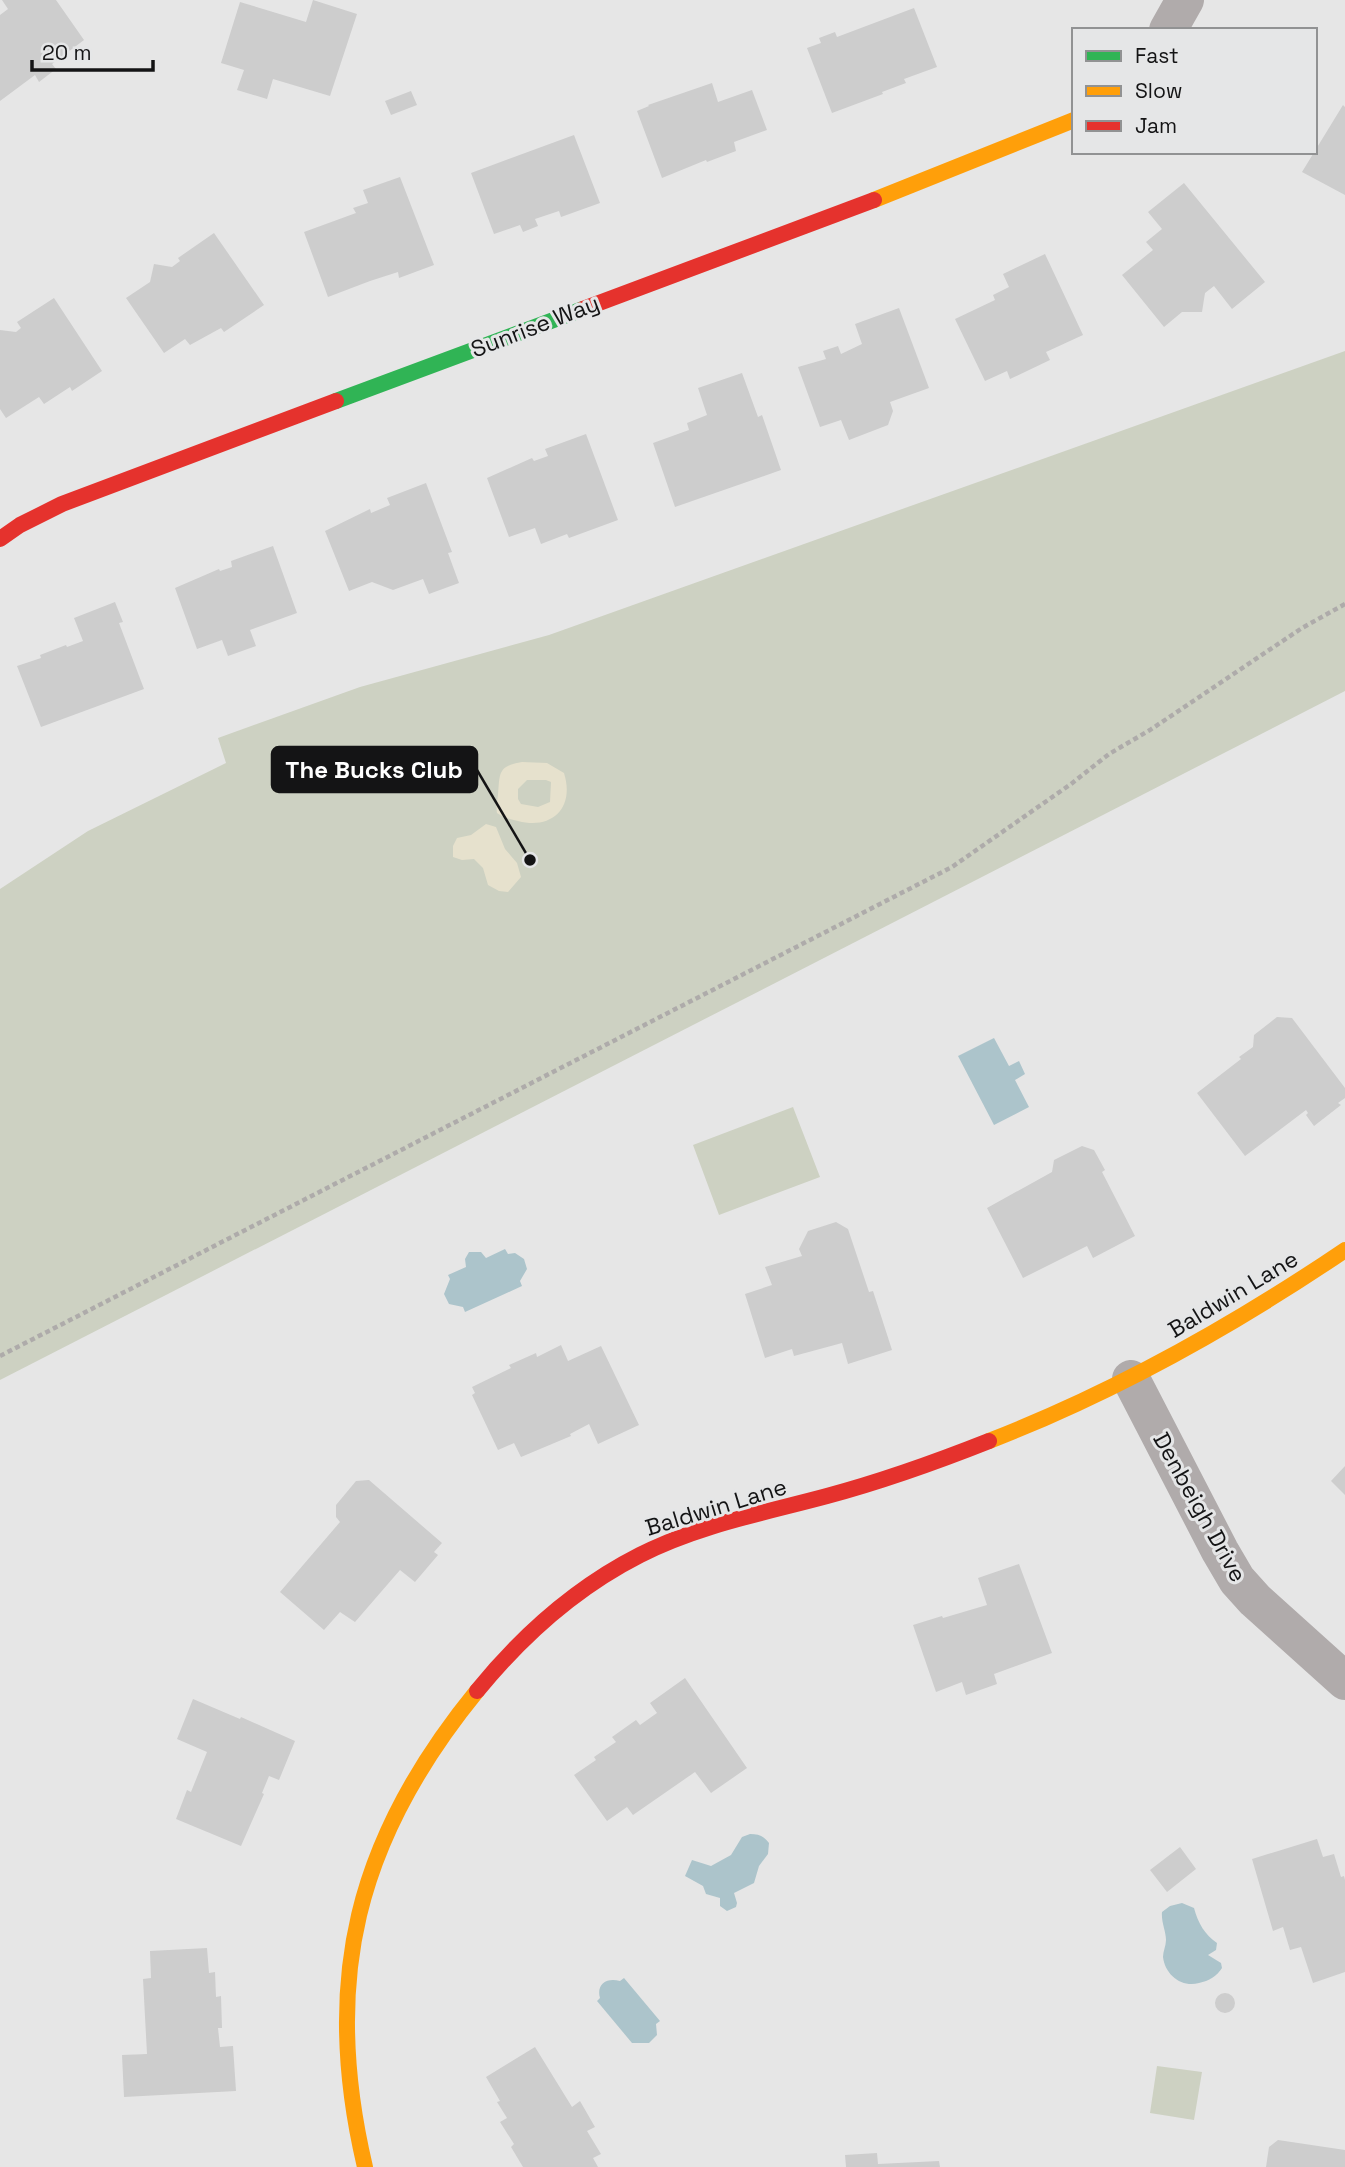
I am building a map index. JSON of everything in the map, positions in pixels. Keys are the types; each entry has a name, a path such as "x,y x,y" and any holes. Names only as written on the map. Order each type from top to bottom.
{"street":[{"path":"1169,28 1185,0"},
{"name":"Sunrise Way","path":"0,539 20,524 62,504 908,187 1072,121"},
{"name":"Baldwin Lane","path":"365,2167 352,2105 347,2051 347,2002 352,1947 364,1893 387,1834 421,1770 449,1725 512,1650 604,1576 640,1555 669,1542 742,1518 821,1499 919,1468 1026,1426 1131,1379 1185,1351 1268,1303 1345,1250"},
{"name":"Denbeigh Drive","path":"1131,1379 1237,1580 1255,1600 1345,1681"}],"path":[{"path":"0,1356 952,867 1072,784 1109,754 1150,730 1303,628 1345,604"}],"green space":[{"path":"1345,351 1345,691 0,1380 0,889 88,831 226,763 218,738 360,687 549,635"},
{"path":"793,1107 820,1177 719,1215 693,1145"},
{"path":"1157,2066 1202,2072 1194,2120 1150,2113"}],"sand":[{"path":"547,763 564,773 566,797 558,814 541,822 530,823 497,813 501,772 514,764","holes":["527,780 551,782 550,802 538,807 521,804 518,789"]},
{"path":"486,824 496,827 505,849 517,863 521,877 508,892 488,885 483,868 474,859 462,860 453,857 453,846 457,838 471,835"}],"water":[{"path":"994,1038 1009,1066 1019,1061 1025,1074 1015,1080 1029,1107 994,1125 958,1056"},
{"path":"505,1249 508,1254 515,1253 524,1259 527,1269 520,1281 522,1286 465,1312 463,1307 449,1304 444,1294 450,1279 448,1275 466,1267 465,1259 469,1252 481,1252 486,1258"},
{"path":"750,1834 761,1836 769,1843 768,1854 759,1866 754,1883 734,1893 736,1907 727,1911 720,1906 720,1898 706,1894 703,1886 685,1876 692,1860 711,1866 731,1855 742,1837"},
{"path":"1182,1903 1194,1908 1203,1928 1217,1943 1216,1950 1208,1955 1221,1963 1222,1968 1212,1978 1199,1983 1186,1984 1175,1979 1164,1963 1166,1940 1162,1912 1170,1906"},
{"path":"624,1978 660,2021 656,2024 657,2035 649,2043 632,2043 597,2001 600,1998 601,1985"}],"building":[{"path":"2,0 56,0 84,40 52,64 56,69 39,82 35,75 0,101 0,15 8,9"},
{"path":"313,0 357,14 330,96 273,79 267,99 237,90 244,70 221,63 240,2 306,22"},
{"path":"914,8 937,67 904,79 906,83 882,92 883,94 832,113 807,48 821,43 819,38 835,32 837,37"},
{"path":"712,83 718,102 752,90 767,130 734,142 736,151 662,178 637,111"},
{"path":"411,91 417,105 391,115 385,101"},
{"path":"1343,105 1345,195 1302,172 1313,154 1317,154 1317,147"},
{"path":"574,135 600,203 561,217 559,211 535,219 538,226 523,232 520,225 494,234 471,173"},
{"path":"400,177 434,265 399,278 398,272 328,297 304,232 356,213 353,208 368,203 363,190"},
{"path":"1184,183 1265,282 1232,309 1214,286 1205,293 1202,312 1182,312 1164,327 1122,275 1153,250 1146,242 1162,229 1148,212"},
{"path":"214,233 264,305 224,332 221,328 190,345 185,339 164,353 126,298 150,282 154,264 172,267 180,261 178,258"},
{"path":"1045,254 1083,335 1046,352 1050,360 1010,379 1007,371 985,381 955,319 995,300 993,295 1009,287 1003,274"},
{"path":"54,298 102,371 72,391 70,387 44,404 39,397 6,418 0,409 0,330 16,332 21,328 17,322"},
{"path":"899,308 929,388 890,402 893,411 888,425 849,440 841,420 820,427 798,367 826,359 823,351 838,346 841,354 862,344 855,324"},
{"path":"742,373 758,417 762,415 781,470 675,507 653,443 689,430 687,423 707,415 698,388"},
{"path":"586,434 618,520 569,538 567,534 541,544 535,528 509,537 487,478 532,458 534,461 548,456 545,449"},
{"path":"426,483 452,552 448,553 459,583 429,594 423,579 393,590 372,582 349,591 325,531 370,509 371,513 390,505 387,498"},
{"path":"273,546 297,613 250,630 256,646 228,656 222,640 197,649 175,588 219,569 220,571 232,567 231,561"},
{"path":"115,602 123,622 119,623 144,689 41,727 17,666 41,658 40,655 66,645 67,647 83,641 74,618"},
{"path":"1277,1017 1292,1018 1345,1088 1345,1098 1338,1103 1341,1105 1314,1126 1306,1115 1306,1110 1245,1156 1197,1093 1241,1059 1239,1057 1253,1047 1254,1035"},
{"path":"1082,1146 1094,1150 1105,1170 1102,1172 1135,1236 1093,1258 1087,1246 1023,1278 987,1208 1052,1172 1054,1160"},
{"path":"836,1222 848,1229 869,1292 873,1291 892,1350 848,1364 842,1343 794,1356 792,1349 765,1358 745,1294 772,1285 765,1267 802,1256 799,1249 808,1231"},
{"path":"561,1345 568,1361 601,1346 639,1425 598,1444 589,1424 570,1434 571,1436 521,1457 514,1443 498,1450 472,1395 475,1393 472,1387 511,1368 509,1365 536,1353 537,1357"},
{"path":"1345,1466 1345,1495 1331,1481"},
{"path":"369,1480 442,1543 434,1552 438,1555 415,1582 400,1570 355,1622 340,1612 324,1630 280,1592 340,1522 336,1517 336,1505 356,1481"},
{"path":"1019,1564 1052,1653 994,1674 997,1684 966,1695 962,1682 936,1692 913,1625 987,1605 978,1578"},
{"path":"685,1678 747,1768 711,1793 695,1772 633,1815 627,1807 607,1821 574,1775 616,1742 612,1737 636,1720 640,1725 657,1713 650,1703"},
{"path":"193,1699 295,1741 279,1780 269,1776 241,1846 176,1819 187,1790 191,1792 207,1752 177,1739"},
{"path":"1317,1839 1323,1857 1334,1854 1341,1877 1344,1876 1345,1880 1345,1972 1313,1983 1301,1947 1290,1950 1283,1927 1273,1931 1252,1859"},
{"path":"1180,1847 1196,1869 1167,1892 1150,1870"},
{"path":"207,1948 209,1973 215,1972 216,1997 221,1996 222,2028 218,2028 220,2047 233,2046 236,2091 124,2097 122,2055 147,2054 143,1979 151,1978 150,1951"},
{"path":"1225,1993 1232,1996 1235,2003 1232,2010 1225,2013 1218,2010 1215,2003 1218,1996"},
{"path":"535,2047 572,2107 580,2101 595,2127 587,2131 601,2154 593,2158 598,2167 523,2167 511,2147 514,2144 500,2122 507,2118 486,2077"},
{"path":"1278,2140 1345,2150 1345,2167 1266,2167 1269,2147"},
{"path":"877,2153 878,2164 939,2161 940,2167 846,2167 845,2155"}],"traffic: fast":[{"path":"336,401 583,309"}],"traffic: slow":[{"path":"874,200 1072,121"},
{"path":"989,1441 1082,1401 1172,1356 1260,1305 1345,1250"},
{"path":"365,2167 352,2099 347,2035 349,1974 359,1915 377,1858 402,1802 436,1746 477,1691"}],"traffic: jam":[{"path":"583,309 874,200"},
{"path":"0,539 20,525 62,504 336,401"},
{"path":"477,1691 512,1651 551,1615 594,1582 640,1555 708,1528 868,1484 989,1441"}],"place":[{"name":"The Bucks Club","path":"530,860"}]}
